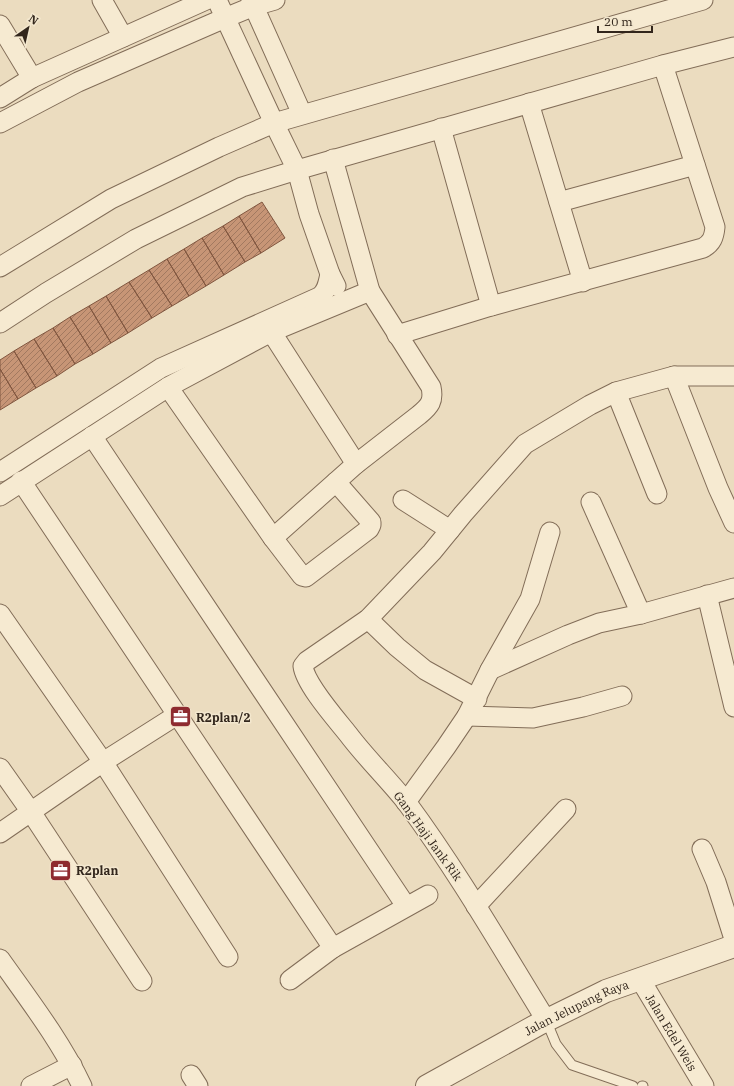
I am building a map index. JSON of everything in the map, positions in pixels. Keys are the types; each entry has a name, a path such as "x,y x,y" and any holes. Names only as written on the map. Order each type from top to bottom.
{"street":[{"path":"102,0 123,37"},
{"path":"0,98 32,78 206,0"},
{"path":"216,0 294,164 309,214 330,274 344,302"},
{"path":"0,123 78,82 225,18 253,3 275,0"},
{"path":"0,267 110,199 219,147 278,131 302,114 703,0"},
{"path":"253,3 302,114"},
{"path":"0,25 32,78"},
{"path":"0,324 46,293 136,239 242,187 294,164 333,159 663,65 734,47"},
{"path":"397,335 491,306 703,248 708,244 713,238 715,227 663,65"},
{"path":"530,103 583,282"},
{"path":"442,128 491,306"},
{"path":"273,538 356,464 419,415 429,406 432,400 431,386 370,291 333,159"},
{"path":"559,202 695,165"},
{"path":"311,308 324,294 330,274"},
{"path":"0,472 161,368 268,327 311,308 344,302 370,291"},
{"path":"0,496 168,387 268,327"},
{"path":"268,327 356,464"},
{"path":"477,699 425,670 397,647 368,619 432,552 525,444 590,405 616,392 674,376 734,376"},
{"path":"674,376 718,488 734,523"},
{"path":"168,387 273,538 302,576 306,577 371,526 371,522 336,482"},
{"path":"616,392 656,494"},
{"path":"92,436 406,906"},
{"path":"38,447 49,463"},
{"path":"21,481 333,948"},
{"path":"403,500 450,530"},
{"path":"591,502 641,614"},
{"path":"406,802 446,747 477,699 490,670 530,599 550,532"},
{"path":"490,670 568,635 599,623 641,614 734,588"},
{"path":"707,595 734,707"},
{"path":"0,614 103,762 228,957"},
{"name":"Gang Haji Jank Rik","path":"368,619 307,661 303,666 304,673 324,704 364,755 406,802 458,877 546,1020"},
{"path":"467,716 533,718 622,696"},
{"path":"0,833 103,762 177,715"},
{"path":"0,768 31,812 142,981"},
{"path":"476,906 566,809"},
{"path":"702,849 716,882 734,939"},
{"path":"290,980 333,948 428,895"},
{"name":"Jalan Jelupang Raya","path":"427,1086 478,1056 546,1020 606,991 734,946"},
{"path":"0,958 72,1065 82,1086"},
{"name":"Jalan Edel Weis","path":"640,979 704,1086"},
{"path":"31,1086 72,1065"}],"lane":[{"path":"546,1020 556,1044 572,1065 633,1086"}],"building":[{"path":"262,202 285,238 261,253 239,216"},
{"path":"239,216 261,253 245,262 223,226"},
{"path":"223,226 245,262 224,275 202,238"},
{"path":"202,238 224,275 206,286 184,249"},
{"path":"184,249 206,286 189,296 167,259"},
{"path":"167,259 189,296 172,306 149,270"},
{"path":"149,270 172,306 152,318 129,282"},
{"path":"129,282 152,318 128,333 106,296"},
{"path":"106,296 128,333 111,343 89,306"},
{"path":"89,306 111,343 93,354 70,317"},
{"path":"70,317 93,354 75,364 53,328"},
{"path":"53,328 75,364 57,376 34,339"},
{"path":"34,339 57,376 36,388 14,351"},
{"path":"14,351 36,388 18,399 0,369 0,360"},
{"path":"0,369 18,399 0,410"}],"place":[{"name":"R2plan/2","path":"181,717"},
{"name":"R2plan","path":"61,870"}]}
